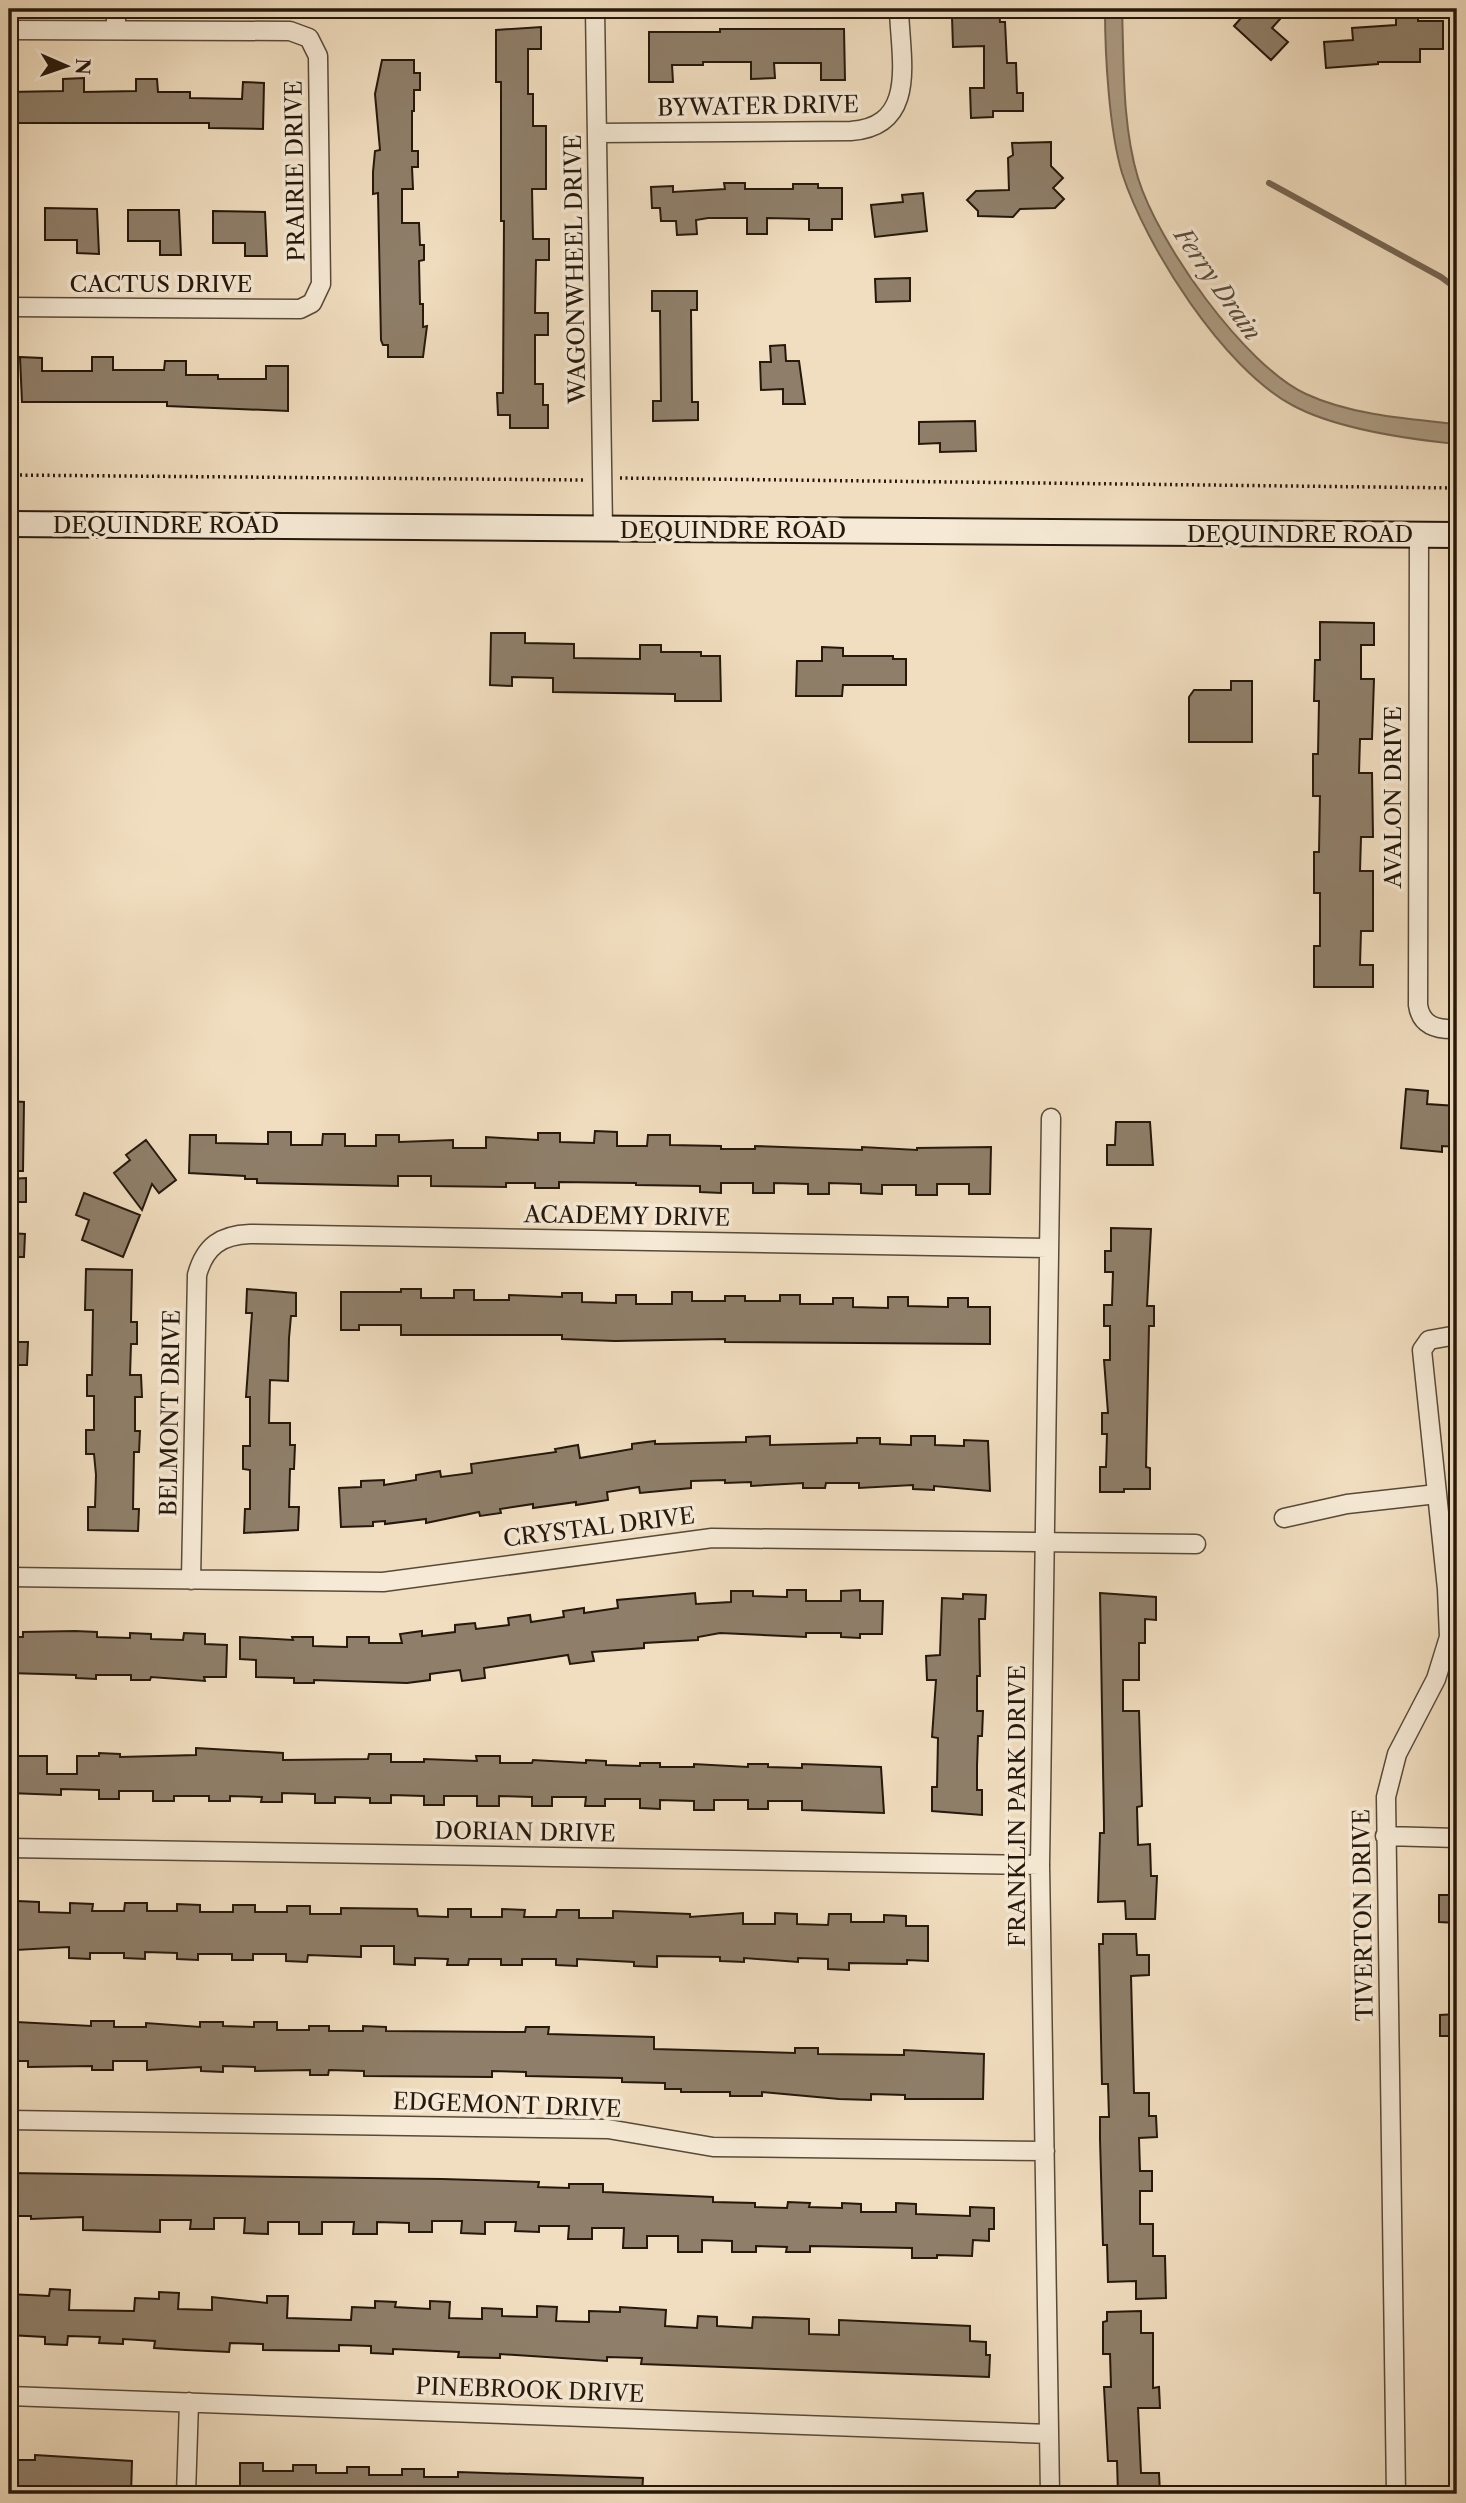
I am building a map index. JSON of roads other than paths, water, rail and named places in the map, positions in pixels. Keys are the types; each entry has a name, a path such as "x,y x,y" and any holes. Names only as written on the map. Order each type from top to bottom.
{"main road":[{"name":"DEQUINDRE ROAD","path":"9,524 1457,535"}],"street":[{"path":"9,30 116,28 116,9"},
{"name":"WAGONWHEEL DRIVE","path":"595,9 603,528"},
{"name":"BYWATER DRIVE","path":"597,133 851,131 876,127 892,114 900,97 899,9"},
{"name":"PRAIRIE DRIVE","path":"116,28 290,31 309,38 318,56 321,284 312,303"},
{"name":"CACTUS DRIVE","path":"9,307 292,310 312,303"},
{"name":"AVALON DRIVE","path":"1419,534 1418,1005 1420,1017 1428,1024 1443,1030 1457,1029"},
{"name":"FRANKLIN PARK DRIVE","path":"1050,2494 1040,1865 1051,1118"},
{"name":"ACADEMY DRIVE","path":"208,1248 223,1237 250,1234 1048,1248"},
{"name":"BELMONT DRIVE","path":"191,1580 197,1275 208,1248"},
{"name":"TIVERTON DRIVE","path":"1396,2494 1385,1836 1390,1776 1407,1732 1436,1679 1448,1637 1422,1350 1429,1340 1457,1335"},
{"path":"1284,1518 1347,1504 1437,1494"},
{"name":"CRYSTAL DRIVE","path":"9,1577 383,1582 712,1538 1196,1544"},
{"path":"1385,1836 1457,1838"},
{"name":"DORIAN DRIVE","path":"9,1848 1040,1865"},
{"name":"EDGEMONT DRIVE","path":"9,2120 608,2129 713,2147 1045,2151"},
{"name":"PINEBROOK DRIVE","path":"9,2396 1049,2434"},
{"path":"186,2494 189,2402"}],"waterway":[{"path":"1269,183 1441,277 1457,289"}],"water label":[{"name":"Ferry Drain","path":"1218,284"}]}
